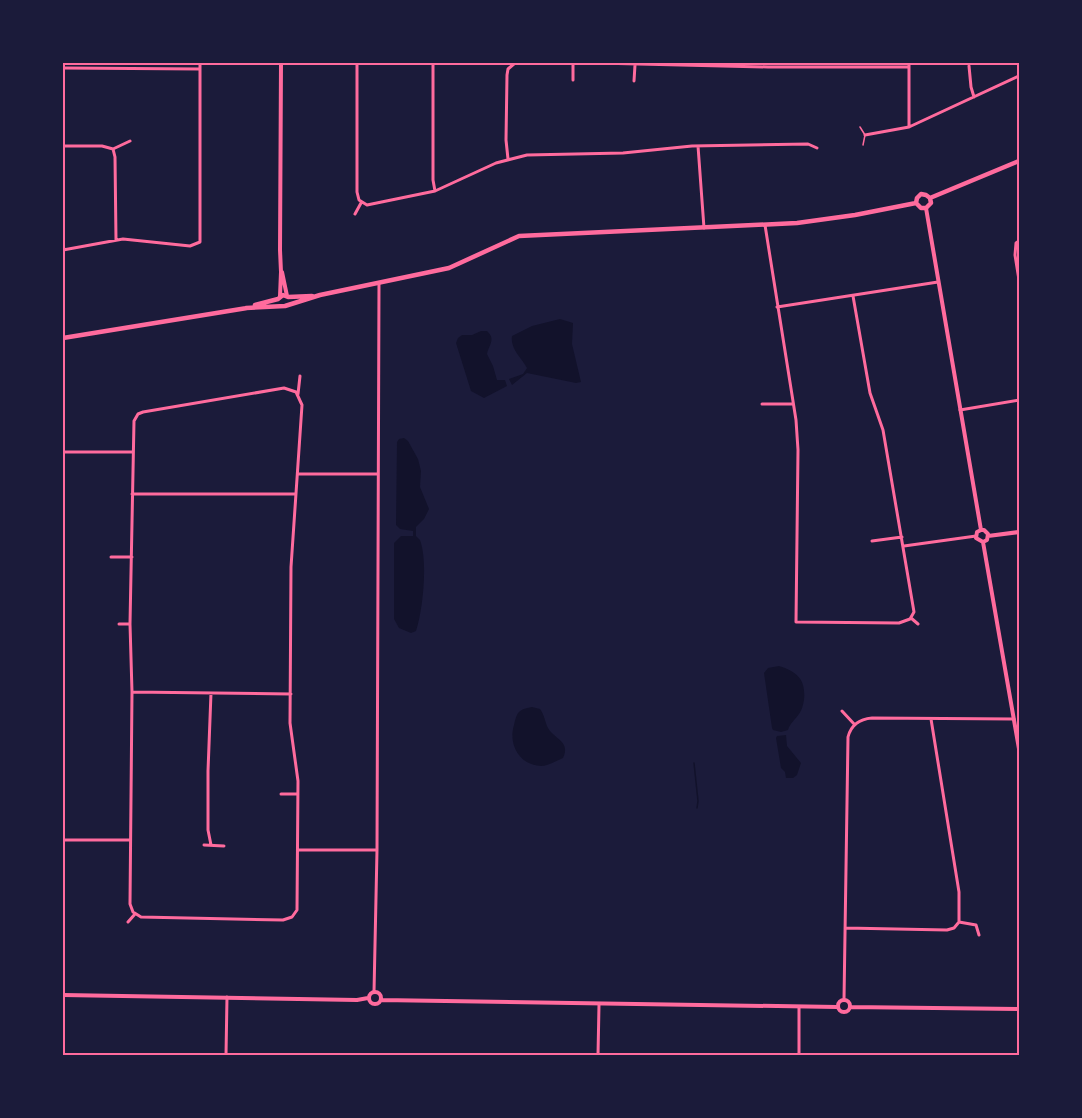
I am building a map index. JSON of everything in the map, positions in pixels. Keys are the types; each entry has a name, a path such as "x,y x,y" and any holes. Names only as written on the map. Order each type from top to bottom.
{"main road":[{"path":"930,198 1019,161"},
{"path":"916,203 917,198 921,195 927,195 930,198"},
{"path":"916,203 921,208 926,208 931,203 930,198"},
{"path":"63,338 246,308 281,306 320,295 449,268 519,236 765,225 823,220 916,203"},
{"path":"246,308 287,296 320,295"},
{"path":"287,296 288,304"},
{"path":"279,298 281,306"}],"street":[{"path":"63,243 64,250 129,239 199,245 201,237 200,63"},
{"path":"279,298 281,63"},
{"path":"357,63 357,192 362,203 369,205 435,191 508,159 536,154 616,153 698,146 808,144 817,148"},
{"path":"433,63 433,180 435,191"},
{"path":"573,63 573,80"},
{"path":"597,63 768,67 908,65 909,126"},
{"path":"508,159 507,75 513,64"},
{"path":"634,81 635,64"},
{"path":"969,66 974,97"},
{"path":"63,68 200,69"},
{"path":"865,135 909,126 1019,76"},
{"path":"63,146 102,146 112,149 130,141"},
{"path":"698,146 704,228"},
{"path":"112,149 115,156 116,240"},
{"path":"355,214 362,203"},
{"path":"904,546 976,536 981,530 926,208"},
{"path":"765,225 796,420 798,450 795,622 899,623 911,618"},
{"path":"1019,241 1016,243 1015,255 1019,280"},
{"path":"281,272 287,296"},
{"path":"777,307 939,282"},
{"path":"374,992 377,850 379,283"},
{"path":"853,296 870,393 883,430 904,546 914,606 911,618"},
{"path":"298,394 291,389 284,388 134,415 130,624 132,692 130,904 135,914 144,918 283,920 294,915 297,906 298,778 290,723 291,567 302,405 298,394 300,376"},
{"path":"960,410 1019,400"},
{"path":"762,404 793,404"},
{"path":"63,452 132,452"},
{"path":"298,474 378,474"},
{"path":"132,494 296,494"},
{"path":"981,530 986,531 988,536"},
{"path":"1019,532 988,536 983,542 1019,747"},
{"path":"976,536 978,541 983,542"},
{"path":"872,541 902,537"},
{"path":"111,557 132,556"},
{"path":"911,618 918,624"},
{"path":"119,624 130,624"},
{"path":"132,692 291,694"},
{"path":"211,693 208,771 208,830 211,845"},
{"path":"842,711 855,724"},
{"path":"844,1000 848,737 855,724 863,719 872,718 1014,719"},
{"path":"845,928 947,930 959,922 959,889 931,719"},
{"path":"281,794 298,794"},
{"path":"63,840 130,840"},
{"path":"204,845 224,846"},
{"path":"297,850 377,850"},
{"path":"128,922 135,914"},
{"path":"959,922 976,925 979,935"},
{"path":"63,995 357,1000 368,998 374,992"},
{"path":"374,992 380,995 381,999"},
{"path":"226,1055 227,997"},
{"path":"368,998 374,1005 378,1004 381,999"},
{"path":"381,999 599,1005 837,1007"},
{"path":"844,1000 850,1007"},
{"path":"837,1007 839,1002 844,1000"},
{"path":"598,1055 599,1005"},
{"path":"799,1055 800,1007"},
{"path":"837,1007 840,1012 844,1013 850,1007 1019,1009"}],"lane":[{"path":"860,127 865,135 863,145"}],"shaded area":[{"path":"560,319 573,323 572,344 581,382 576,383 527,373 512,385 509,379 523,374 527,368 514,349 512,336 532,326"},
{"path":"487,331 490,334 491,342 487,354 497,380 505,380 507,386 484,398 471,391 456,343 462,335 472,335"},
{"path":"404,438 418,459 421,471 420,487 429,509 424,519 416,527 416,536 420,540 424,560 424,586 419,622 416,631 411,633 399,628 394,619 394,543 401,536 413,536 413,531 400,529 396,525 397,442"},
{"path":"779,666 796,674 804,687 800,712 788,730 781,732 772,728 764,673 768,668"},
{"path":"532,707 540,709 548,729 562,742 565,749 563,758 541,766 533,765 521,758 514,746 513,732 517,715 522,710"},
{"path":"786,735 787,746 801,763 797,775 793,778 786,778 781,768 776,738"}],"waterway":[{"path":"694,763 697,808"}]}
